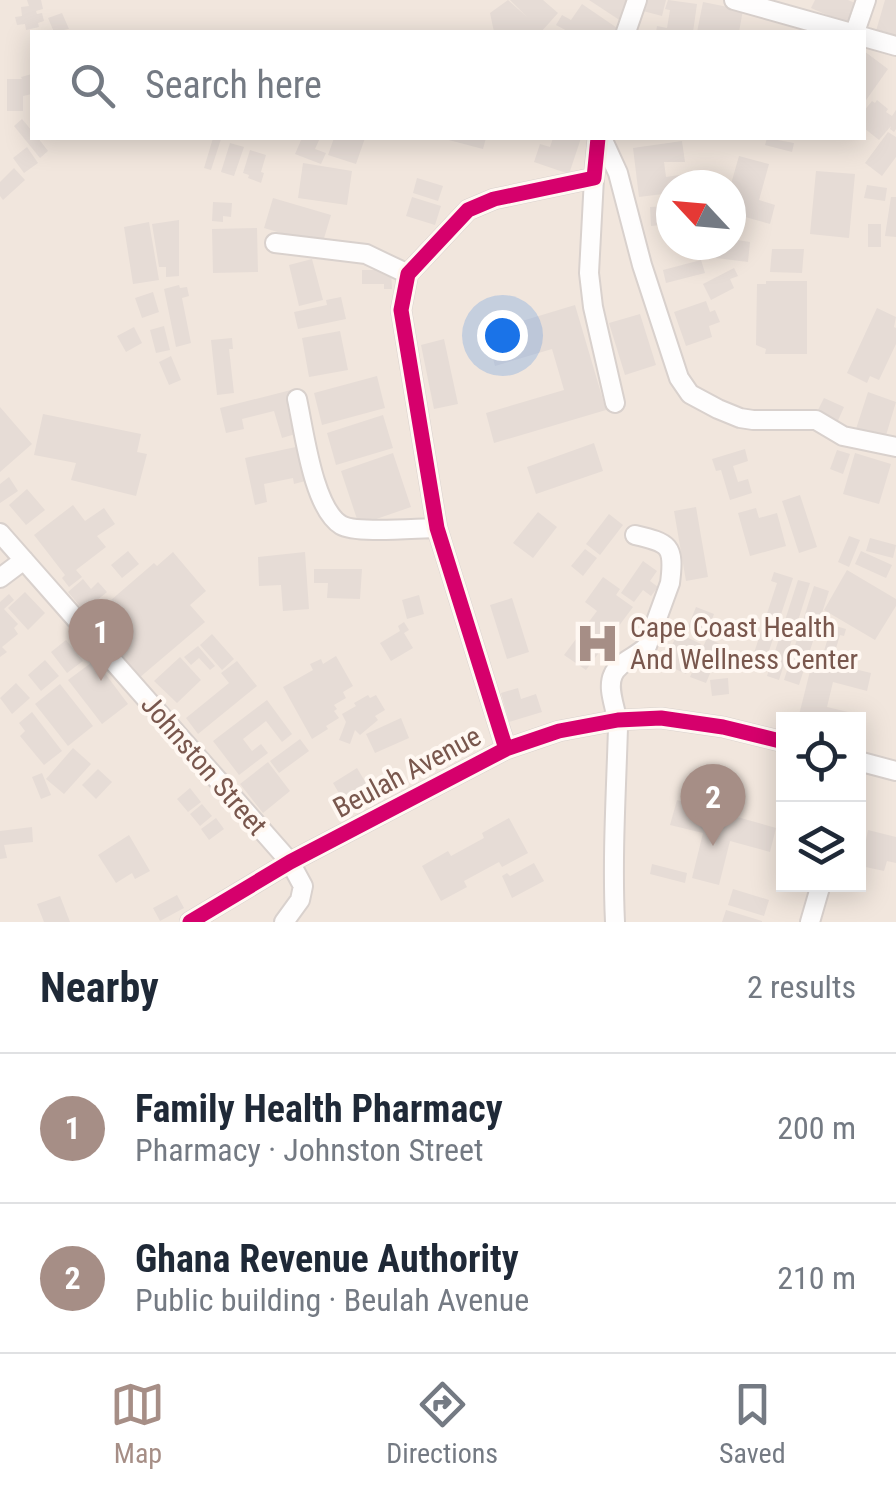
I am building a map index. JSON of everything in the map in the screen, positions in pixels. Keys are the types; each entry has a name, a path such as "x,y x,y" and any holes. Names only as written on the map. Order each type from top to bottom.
{"street":[{"path":"627,30 637,0"},
{"path":"734,0 841,30"},
{"path":"856,30 866,0"},
{"path":"866,38 896,46"},
{"path":"600,140 590,273 593,306 615,403"},
{"path":"601,140 618,172 642,265 680,378 690,394 740,418 816,420 843,436 896,447"},
{"path":"506,749 437,528 401,310 408,274 468,210 494,200 594,178"},
{"path":"275,243 366,254 408,274"},
{"path":"297,399 317,486 326,510 342,526 358,530 437,528"},
{"name":"Johnston Street","path":"0,532 290,862"},
{"path":"615,922 618,720 610,683 622,664 647,646 672,572 666,544 634,535"},
{"path":"0,578 24,560"},
{"name":"Beulah Avenue","path":"190,922 290,862 506,749 559,731 618,720 661,718 776,740"},
{"path":"866,763 896,771"},
{"path":"284,922 300,900 303,886 290,862"},
{"path":"810,922 819,892"}],"shaded area":[{"path":"0,0 896,0 896,922 0,922"}],"building":[{"path":"27,0 41,0 43,9 36,11 42,13 44,21 38,23 39,27 26,30 25,24 17,25 15,17 22,16 21,7 29,6"},
{"path":"508,0 527,17 510,0 543,0 558,13 543,30 494,30 490,13"},
{"path":"589,0 631,0 621,21"},
{"path":"646,0 666,0 662,16 643,11"},
{"path":"668,0 697,4 693,30 656,30 657,26 667,28 670,10 665,9"},
{"path":"815,0 848,0 857,4 848,24 811,8"},
{"path":"885,0 896,0 896,38 876,31"},
{"path":"703,2 743,10 739,30 697,30"},
{"path":"582,4 620,30 565,30 556,25 562,15 571,20"},
{"path":"62,13 69,29 53,30 48,18"},
{"path":"866,52 888,69 866,100"},
{"path":"30,75 30,94 23,96 23,111 7,111 7,79"},
{"path":"877,100 892,116 896,110 896,129 894,132 891,126 879,140 866,130 866,108 872,101"},
{"path":"22,119 30,129 30,140 40,140 48,151 40,158 14,126"},
{"path":"888,132 896,137 896,157 882,176 865,163"},
{"path":"212,140 221,140 211,170 204,168"},
{"path":"301,140 319,140 315,149 326,153 321,164 295,154"},
{"path":"333,140 364,140 356,164 328,155"},
{"path":"449,140 485,140 483,149"},
{"path":"552,140 580,140 569,174 534,162 540,144 550,147"},
{"path":"766,140 794,143 792,152 765,145"},
{"path":"682,141 685,162 664,162 665,170 656,170 656,195 639,197 633,148"},
{"path":"230,143 244,147 234,176 221,172"},
{"path":"27,147 38,163 24,173 13,158"},
{"path":"250,150 266,155 261,183 243,173"},
{"path":"739,156 769,164 759,200 775,205 770,224 746,217 746,170 735,170"},
{"path":"303,163 352,171 347,205 298,198"},
{"path":"14,168 25,180 3,200 0,182"},
{"path":"816,171 855,174 849,238 810,234"},
{"path":"417,178 443,186 438,201 413,193"},
{"path":"867,185 887,188 885,201 864,198"},
{"path":"412,197 441,206 435,225 406,216"},
{"path":"891,197 896,197 896,237 885,236"},
{"path":"273,198 331,215 322,245 264,228"},
{"path":"213,202 232,203 231,217 223,216 223,222 212,221"},
{"path":"650,207 656,207 656,226 651,226"},
{"path":"179,220 179,276 166,277 166,267 159,267 152,224"},
{"path":"149,222 159,280 133,284 124,227"},
{"path":"868,224 881,224 881,247 868,247"},
{"path":"257,228 258,272 213,273 212,229"},
{"path":"746,241 750,242 748,262 732,260 746,260"},
{"path":"772,249 804,249 802,273 770,272"},
{"path":"312,259 323,300 299,306 289,265"},
{"path":"701,260 705,273 666,283 663,270"},
{"path":"734,268 738,276 730,279 734,288 711,300 703,284"},
{"path":"362,270 391,270 392,289 384,289 384,284 362,284"},
{"path":"807,281 807,354 765,354 766,349 756,345 757,284"},
{"path":"187,287 189,296 182,298 191,343 176,347 164,289"},
{"path":"153,292 159,312 142,318 135,298"},
{"path":"341,297 346,319 298,329 294,312 327,305 326,300"},
{"path":"706,301 720,322 709,326 712,337 686,346 674,312"},
{"path":"575,305 606,410 494,443 486,413 564,390 552,349 495,366 486,332"},
{"path":"877,308 896,317 896,344 879,380 870,376 867,383 847,373"},
{"path":"640,314 656,365 625,375 609,323"},
{"path":"164,326 170,350 156,353 150,330"},
{"path":"134,327 142,343 126,352 117,336"},
{"path":"340,331 348,370 309,377 302,338"},
{"path":"232,338 233,349 229,349 234,393 217,395 211,340"},
{"path":"444,339 458,404 434,409 421,345"},
{"path":"171,356 181,380 169,385 159,362"},
{"path":"377,376 385,408 322,425 314,393"},
{"path":"291,390 302,432 282,438 274,411 242,419 244,429 226,433 220,408"},
{"path":"868,392 896,402 884,442 855,432"},
{"path":"824,398 844,407 836,425 815,416"},
{"path":"0,407 32,444 0,472"},
{"path":"43,414 141,434 137,452 147,454 136,496 71,480 76,463 34,455"},
{"path":"383,415 393,448 336,465 327,433"},
{"path":"594,443 603,471 536,494 527,467"},
{"path":"305,445 313,479 294,484 293,478 264,484 267,502 255,505 245,458"},
{"path":"745,449 748,461 733,466 738,482 748,479 752,493 730,500 721,470 716,471 712,459"},
{"path":"837,450 850,454 843,474 830,469"},
{"path":"393,453 411,507 359,525 341,471"},
{"path":"855,453 891,464 879,504 843,494"},
{"path":"9,477 18,491 0,503 0,484"},
{"path":"27,489 45,510 26,525 9,505"},
{"path":"800,495 817,547 799,553 782,501"},
{"path":"73,505 85,521 104,508 115,524 97,536 106,547 76,570 82,577 69,587 62,578 65,575 34,535"},
{"path":"696,507 708,577 686,581 674,511"},
{"path":"756,508 759,518 777,513 786,546 750,556 738,513"},
{"path":"538,512 557,527 533,558 513,543"},
{"path":"609,514 623,525 600,555 586,544"},
{"path":"849,536 860,540 849,567 838,562"},
{"path":"870,538 896,545 893,558 866,551"},
{"path":"585,549 597,558 583,576 571,566"},
{"path":"128,551 139,564 122,578 111,565"},
{"path":"861,551 892,565 886,578 855,564"},
{"path":"173,552 206,591 190,605 205,622 139,678 89,619 154,563 157,566"},
{"path":"305,552 309,609 283,611 281,585 259,586 258,557"},
{"path":"643,561 657,571 650,581 658,587 651,596 643,590 634,602 621,593"},
{"path":"314,569 362,569 360,599 327,598 328,583 314,583"},
{"path":"847,570 896,599 896,606 875,640 824,610"},
{"path":"774,572 793,578 767,657 754,653 777,583 771,581"},
{"path":"603,577 620,589 616,595 633,607 586,670 564,655 597,611 585,602"},
{"path":"83,579 91,589 98,582 107,592 84,611 68,592"},
{"path":"798,580 810,583 779,680 767,676"},
{"path":"814,586 829,591 799,685 784,680"},
{"path":"25,592 45,613 28,630 8,608"},
{"path":"9,594 14,600 4,609 18,624 14,628 18,634 2,647 7,652 0,657 0,602"},
{"path":"419,595 424,614 407,619 402,600"},
{"path":"512,598 529,652 507,659 490,605"},
{"path":"696,607 714,614 706,635 688,627"},
{"path":"404,622 409,630 404,633 413,648 391,661 380,643 400,631 398,626"},
{"path":"832,625 846,629 834,655 824,651"},
{"path":"678,633 701,644 686,674 663,663"},
{"path":"212,634 234,659 222,670 200,645"},
{"path":"707,638 722,645 706,683 690,677"},
{"path":"66,640 83,661 67,673 51,652"},
{"path":"198,646 215,666 210,670 199,658 191,665 184,657"},
{"path":"336,656 353,686 343,692 346,698 334,705 339,718 312,739 283,687 313,670 310,664 321,659 323,664"},
{"path":"180,657 201,680 177,703 154,681"},
{"path":"813,659 871,673 867,691 833,682 827,707 848,712 800,712"},
{"path":"45,660 59,676 41,691 28,675"},
{"path":"95,660 128,704 102,724 68,680"},
{"path":"237,661 257,686 198,734 186,718 229,683 221,673"},
{"path":"728,678 729,694 712,696 710,680"},
{"path":"16,683 30,698 12,714 0,698"},
{"path":"60,684 93,726 68,746 35,704"},
{"path":"518,688 521,699 536,694 542,712 509,722 501,693"},
{"path":"368,695 376,695 385,710 360,735 355,730 350,744 339,740 346,722 342,714"},
{"path":"267,700 292,734 282,742 266,721 243,739 252,751 261,744 268,753 239,775 213,741"},
{"path":"32,712 62,751 44,765 20,736 25,731 19,723"},
{"path":"401,718 409,738 375,753 366,734"},
{"path":"300,739 309,751 279,773 270,761"},
{"path":"73,748 91,764 64,794 46,779"},
{"path":"268,762 290,791 263,813 240,784"},
{"path":"357,768 376,800 351,814 333,783"},
{"path":"98,769 112,782 96,799 82,785"},
{"path":"42,773 51,795 41,799 32,777"},
{"path":"190,788 201,802 188,812 177,799"},
{"path":"677,800 776,828 770,852 730,841 719,885 692,878 703,833 670,825"},
{"path":"202,804 212,816 200,826 190,814"},
{"path":"216,818 224,829 209,840 201,829"},
{"path":"509,818 528,853 502,867 499,862 464,881 467,887 441,901 422,866 484,838 482,833"},
{"path":"32,827 33,842 4,845 7,858 0,859 0,831"},
{"path":"868,830 896,837 896,863 887,861 884,871 866,867"},
{"path":"129,835 150,871 135,879 132,873 116,883 98,855"},
{"path":"534,863 544,881 512,898 502,876 510,876"},
{"path":"652,864 687,873 685,883 650,874"},
{"path":"733,889 769,900 764,916 728,905"},
{"path":"177,895 184,908 160,921 153,908"},
{"path":"60,896 70,922 44,922 37,904"},
{"path":"726,910 762,921 762,922 722,922"}],"cycle path":[{"path":"506,749 437,528 401,310 408,274 468,210 494,199 594,178 598,140"},
{"path":"190,922 290,862 506,749 559,731 618,720 661,718 776,740"}],"place":[{"name":"Cape Coast Health And Wellness Center","path":"597,643"},
{"name":"Family Health Pharmacy","path":"101,681"},
{"name":"Ghana Revenue Authority","path":"713,846"}]}
